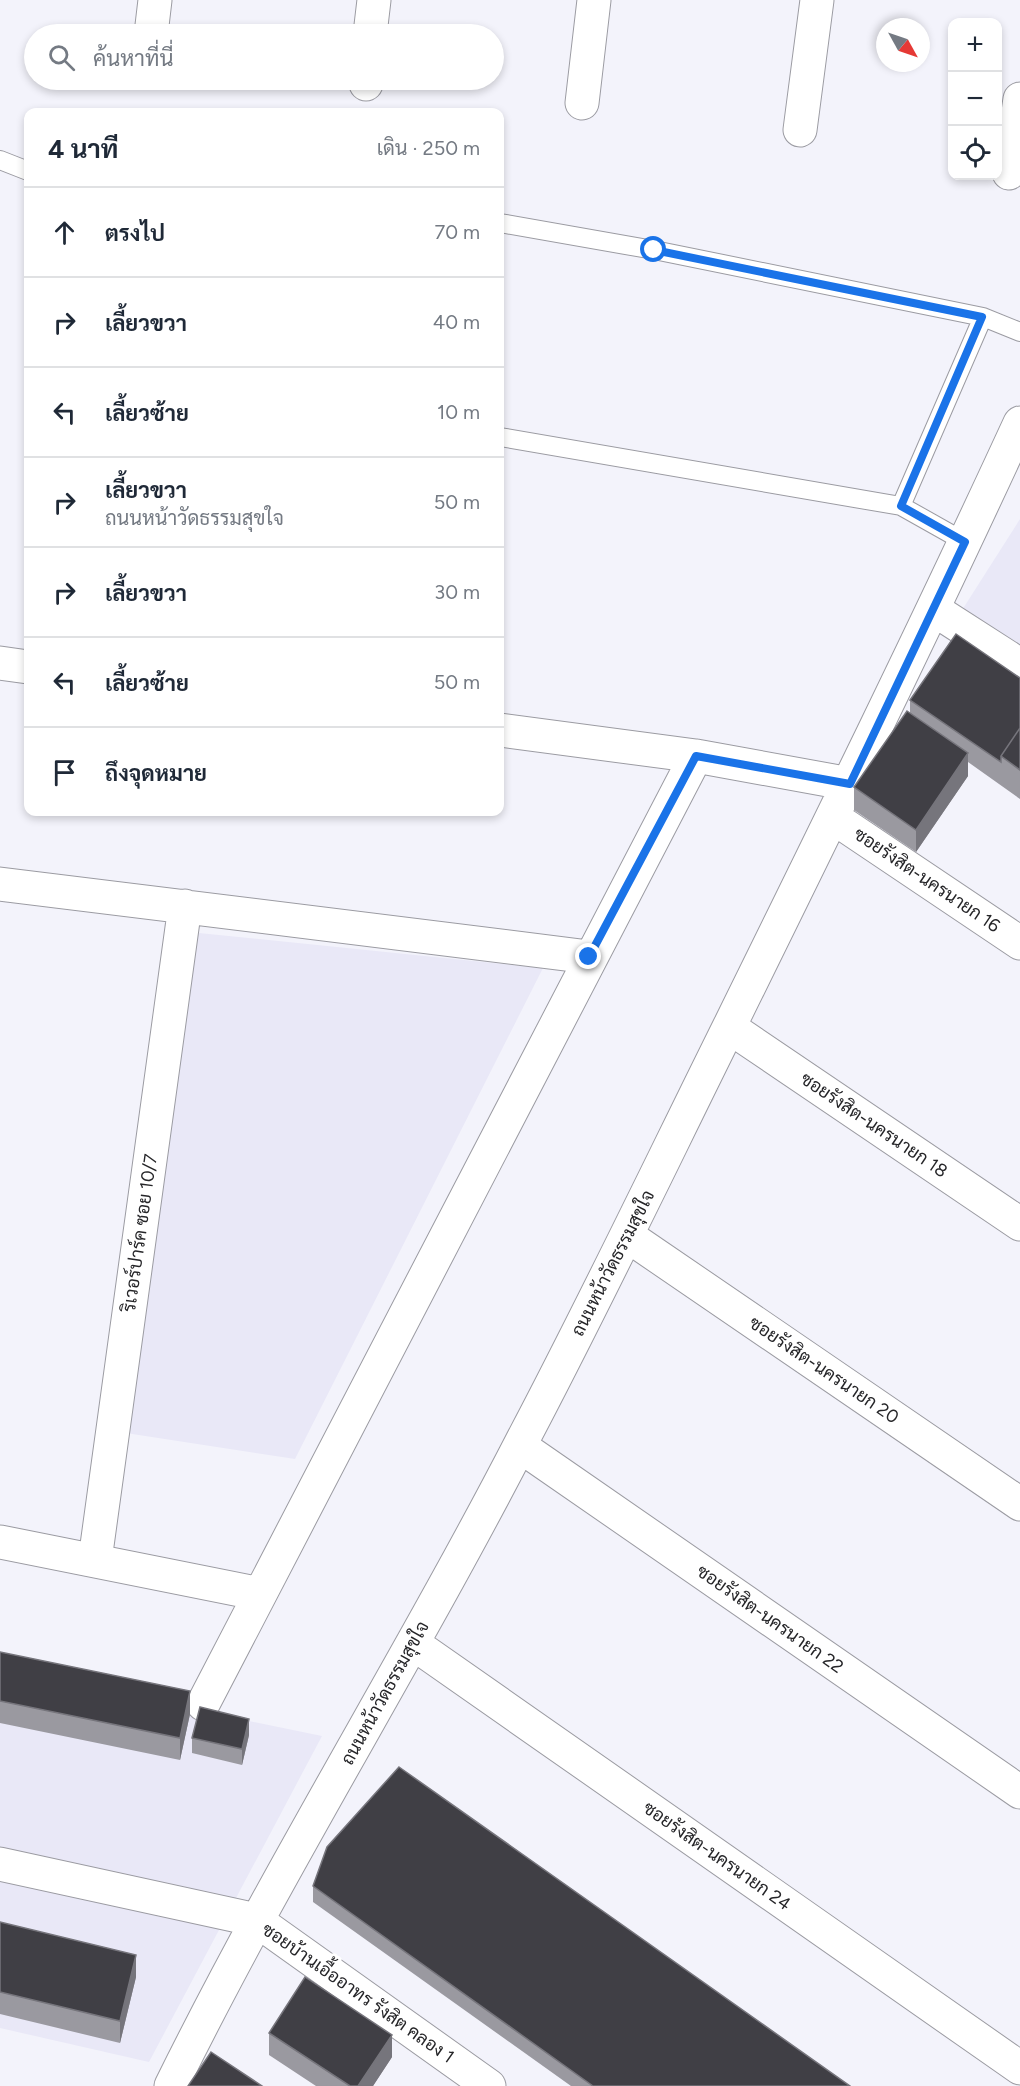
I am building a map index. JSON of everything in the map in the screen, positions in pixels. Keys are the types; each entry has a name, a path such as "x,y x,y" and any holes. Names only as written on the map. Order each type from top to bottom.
{"street":[{"path":"152,24 155,0"},
{"path":"371,24 374,0"},
{"path":"582,103 594,0"},
{"path":"800,130 817,0"},
{"path":"1009,173 1020,99"},
{"name":"ถนนหน้าวัดธรรมสุขใจ","path":"171,2086 256,1920 414,1644 520,1446 628,1236 834,818 1020,423"},
{"path":"933,609 1020,665"},
{"path":"0,663 24,666"},
{"path":"504,731 696,756 850,784"},
{"path":"203,1704 589,957 696,756"},
{"name":"ซอยรังสิต-นครนายก 16","path":"834,818 1020,943"},
{"path":"0,884 589,957"},
{"name":"ริเวอร์ปาร์ค ซอย 10/7","path":"95,1560 185,906"},
{"name":"ซอยรังสิต-นครนายก 18","path":"729,1027 1020,1224"},
{"name":"ซอยรังสิต-นครนายก 20","path":"628,1236 1020,1504"},
{"name":"ซอยรังสิต-นครนายก 22","path":"520,1446 1020,1792"},
{"path":"0,1542 260,1594"},
{"name":"ซอยรังสิต-นครนายก 24","path":"414,1644 1020,2068"},
{"path":"0,1864 256,1920"},
{"name":"ซอยบ้านเอื้ออาทร รังสิต คลอง 1","path":"256,1920 489,2086"},
{"path":"193,2042 220,2061"}],"lane":[{"path":"0,160 24,169"},
{"path":"504,224 654,250 982,317 1020,332"},
{"path":"901,506 982,317"},
{"path":"504,437 901,506 965,542"}],"shaded area":[{"path":"1020,519 1020,660 957,618"},
{"path":"189,932 543,968 295,1459 126,1433"},
{"path":"0,1670 322,1736 149,2062 0,2028"}],"building":[{"path":"956,634 1020,678 1020,728 1001,756 1001,762 910,700"},
{"path":"907,711 968,753 916,830 854,787"},
{"path":"1020,728 1020,770 1001,756"},
{"path":"0,1652 190,1691 180,1738 0,1701"},
{"path":"200,1707 249,1719 242,1749 192,1738"},
{"path":"399,1767 850,2086 593,2086 313,1886 327,1847"},
{"path":"0,1922 136,1955 120,2021 0,1992"},
{"path":"305,1977 392,2035 358,2086 350,2086 269,2033"},
{"path":"211,2052 262,2086 188,2086"}],"route":[{"path":"589,957 696,756 850,784 965,542 901,506 982,317 654,250"}]}
